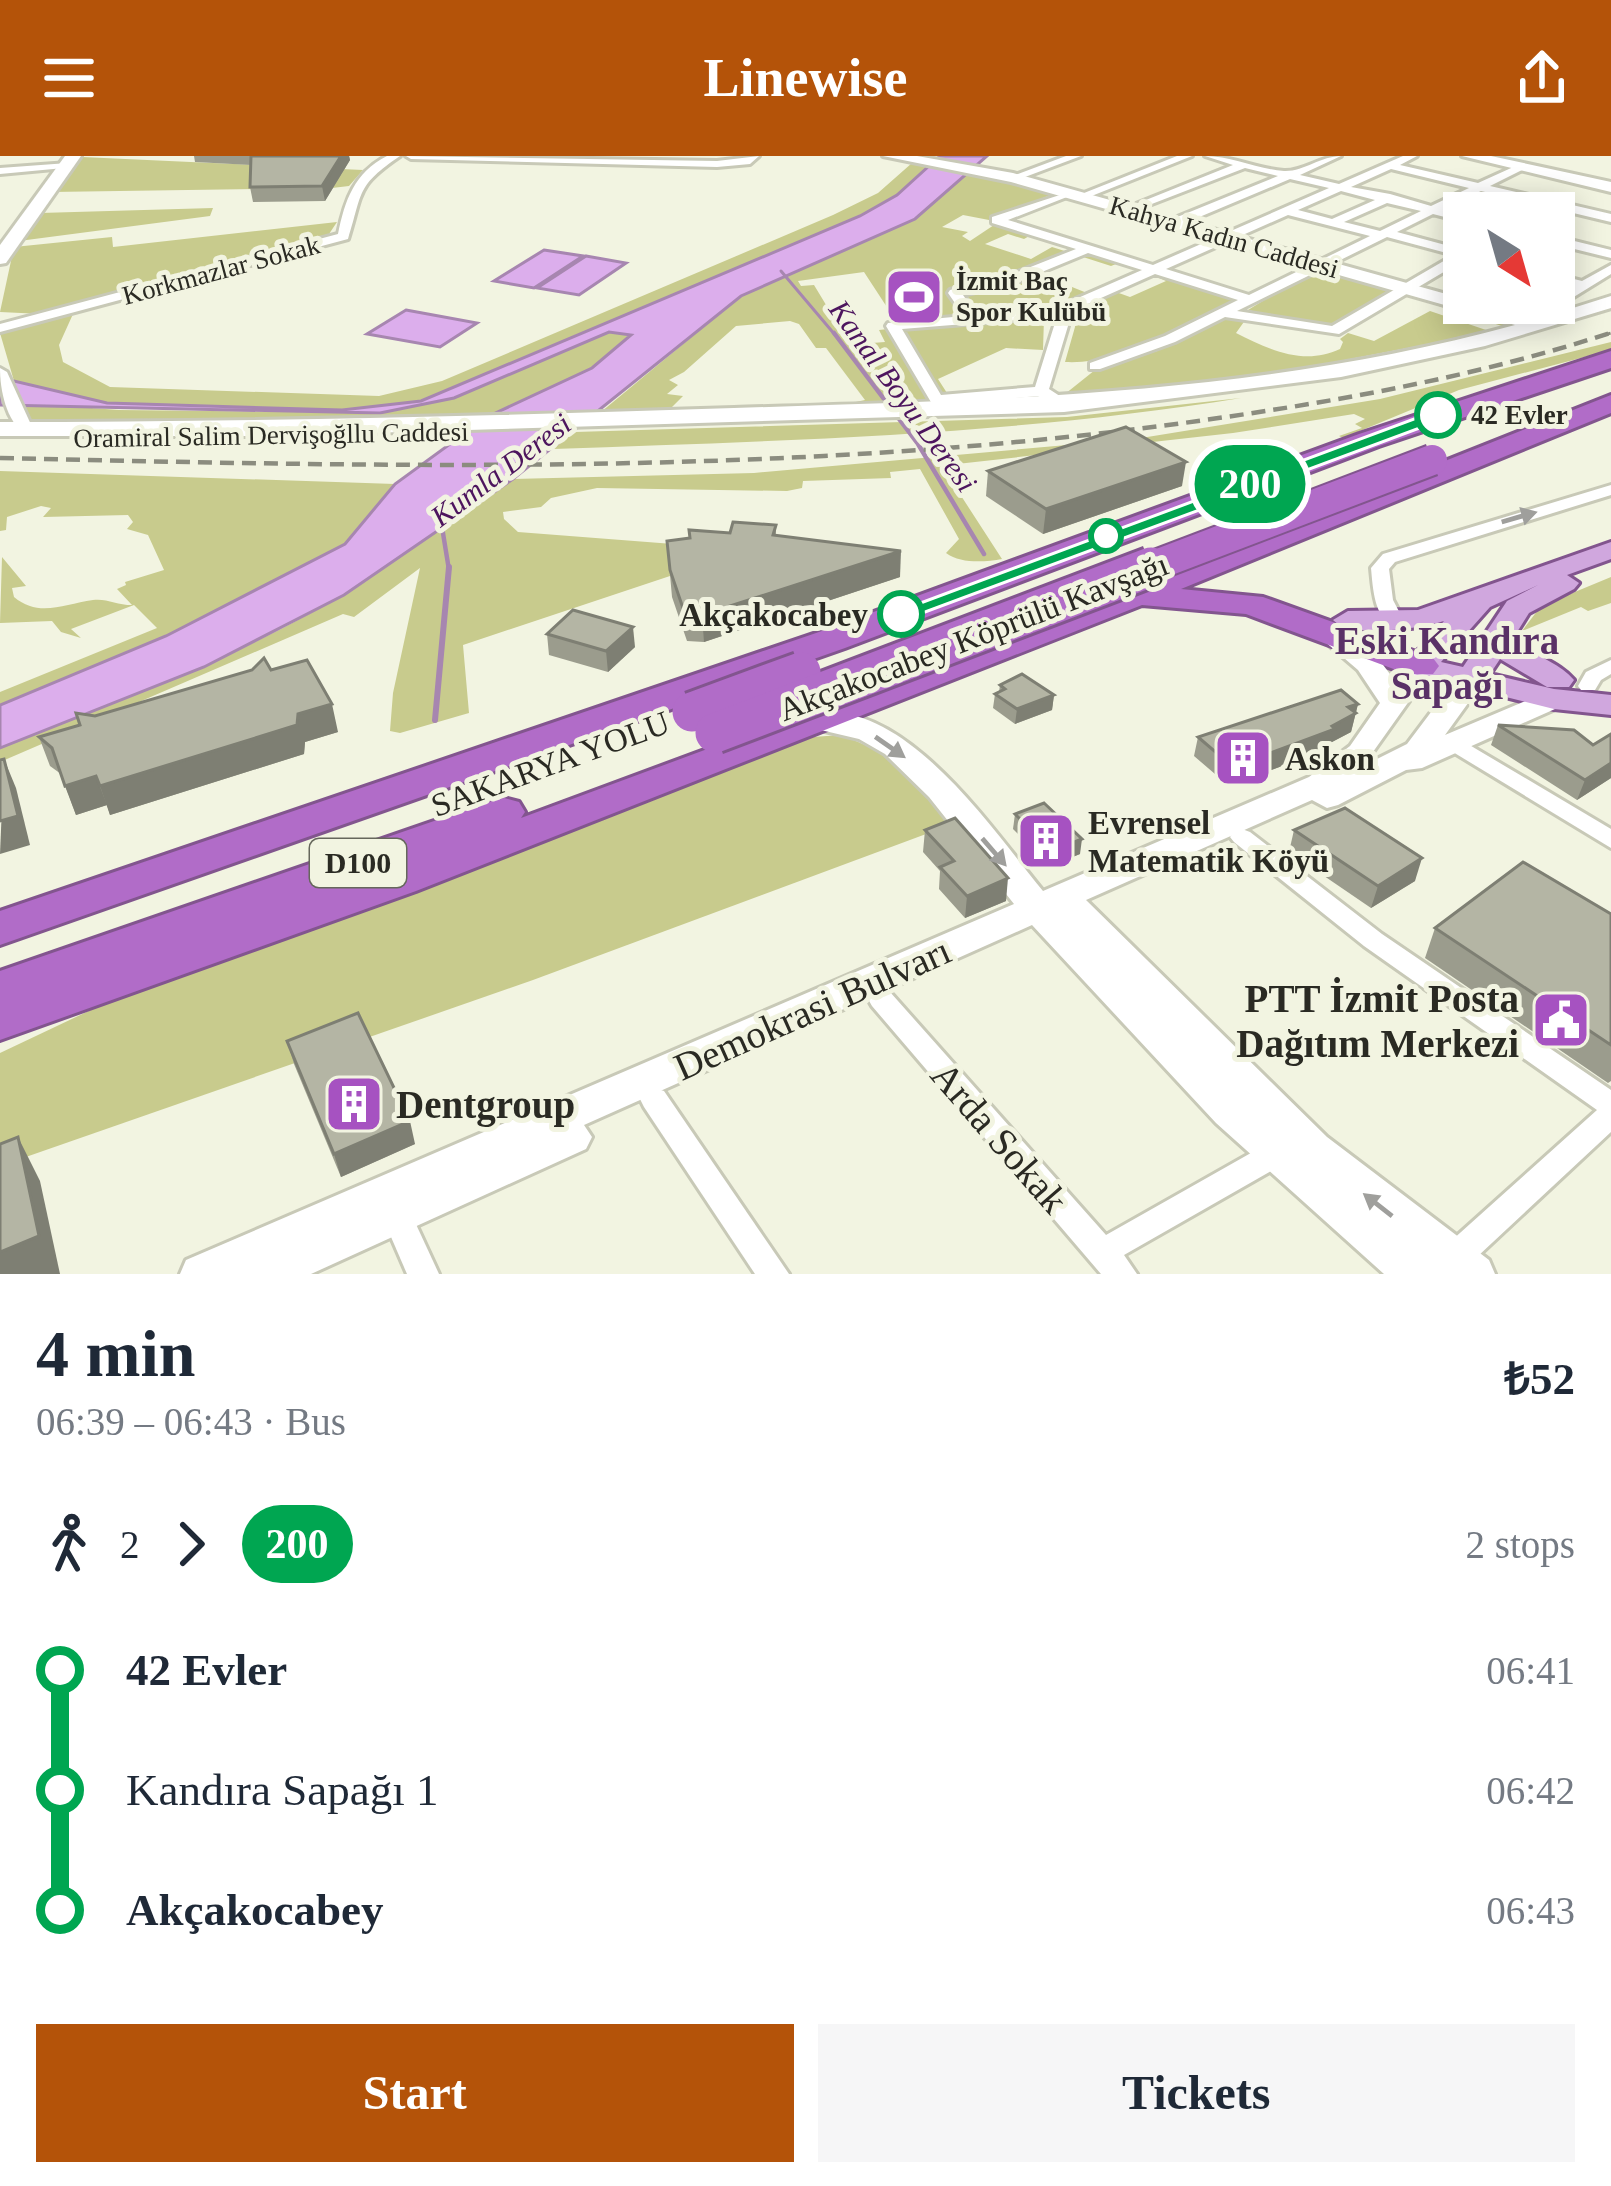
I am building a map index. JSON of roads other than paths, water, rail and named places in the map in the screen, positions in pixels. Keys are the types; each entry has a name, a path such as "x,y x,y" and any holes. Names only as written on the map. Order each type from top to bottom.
{"highway":[{"path":"0,928 970,587 1476,401 1611,358"},
{"name":"D100","path":"1417,454 1611,368"},
{"name":"D100","path":"1417,454 1611,390"},
{"path":"0,1017 335,904 819,721 1220,564 1611,403"},
{"name":"Akçakocabey Köprülü Kavşağı","path":"704,722 1417,454"},
{"path":"1210,498 1215,509 1235,525 1290,534"},
{"path":"1127,527 1150,530 1290,596 1340,627"},
{"path":"1290,534 1264,551 1262,561 1266,576 1290,596"},
{"path":"1064,552 1081,578 1123,602 1223,598 1444,654"},
{"path":"970,587 1018,601 1039,617 1044,633"},
{"name":"D100","path":"0,990 494,815 704,722"},
{"name":"SAKARYA YOLU","path":"0,955 443,802 704,722"},
{"path":"68,905 443,802"},
{"path":"0,1017 494,815"}],"main road":[{"name":"Kahya Kadın Caddesi","path":"891,156 1005,176 1539,326"},
{"path":"1470,156 1611,187"},
{"path":"0,259 7,235 69,160"},
{"name":"Oramiral Salim Dervişoğllu Caddesi","path":"936,410 1070,413 1216,398 1417,363 1611,302"},
{"name":"Oramiral Salim Dervişoğllu Caddesi","path":"660,419 1064,405 1246,385 1611,312"},
{"name":"Oramiral Salim Dervişoğllu Caddesi","path":"12,430 471,427 794,412 863,415"},
{"path":"1589,688 1443,741 1444,654 1420,619 1479,601 1513,581 1611,550"},
{"path":"1444,654 1527,601 1611,567"},
{"path":"1394,767 1442,696 1444,654 1479,601"},
{"path":"1340,627 1589,688"},
{"path":"1340,627 1396,704"},
{"path":"1444,654 1517,659 1589,688"},
{"name":"Demokrasi Bulvarı","path":"264,1274 393,1205 1056,909 1334,776 1361,753 1396,704 1444,654"},
{"path":"819,721 851,726 894,746 1056,909 1447,1270"},
{"name":"Demokrasi Bulvarı","path":"1056,909 1242,837 1443,741"},
{"path":"1056,909 1275,1154 1447,1270"},
{"name":"Demokrasi Bulvarı","path":"202,1274 393,1205"}],"street":[{"name":"Korkmazlar Sokak","path":"0,328 344,236 354,188 372,168 395,156"},
{"path":"411,156 717,164 746,162 754,156"},
{"path":"500,161 517,156"},
{"path":"1005,176 1076,156"},
{"path":"1187,156 996,220 1247,299"},
{"path":"1210,156 1443,213"},
{"path":"1127,210 1265,156"},
{"path":"1174,223 1336,156"},
{"path":"1064,405 1041,392 936,410 893,326 1058,312 1412,156"},
{"path":"0,171 69,160"},
{"path":"1389,166 1611,218"},
{"path":"1095,366 1170,340 1520,167"},
{"path":"1418,184 1434,176"},
{"path":"1333,223 1402,191"},
{"path":"1287,211 1443,249"},
{"path":"1575,245 1611,254"},
{"path":"974,321 955,293 1015,278 1087,249"},
{"path":"1224,313 1334,331 1443,266"},
{"path":"1539,326 1611,269"},
{"path":"1575,283 1585,285"},
{"path":"1041,392 1061,326 1058,312"},
{"path":"0,372 12,430"},
{"path":"1444,654 1384,600 1380,568 1389,558 1611,490"},
{"path":"1443,741 1611,840"},
{"path":"1242,837 1372,940 1611,1109 1447,1270"},
{"name":"Arda Sokak","path":"875,990 1111,1263"},
{"path":"649,1091 772,1274"},
{"path":"1111,1263 1275,1154"},
{"path":"393,1205 423,1274"}],"water":[{"name":"Kumla Deresi","path":"940,156 987,156 915,219 741,296 513,479 344,595 204,667 0,748 0,705 166,636 345,544 395,484 487,417 592,368 631,335 609,332 454,398 380,413 0,405 0,384 14,381 107,403 342,410 421,401 860,216 897,195"},
{"path":"544,250 583,256 534,288 494,281"},
{"path":"586,256 626,263 579,295 537,288"},
{"path":"406,310 477,323 440,347 367,334"}],"waterway":[{"name":"Kanal Boyu Deresi","path":"781,271 836,336"},
{"name":"Kanal Boyu Deresi","path":"834,333 918,444 984,554"},
{"name":"Kumla Deresi","path":"442,527 449,569"},
{"path":"435,720 449,569"}],"railway":[{"path":"0,458 442,465 883,453 1030,441 1286,408 1449,377 1610,333"},
{"path":"1601,336 1611,333"}],"place":[{"name":"İzmit Baç Spor Kulübü","path":"914,297"},
{"name":"42 Evler","path":"1438,415"},
{"name":"Akçakocabey","path":"901,614"},
{"name":"Askon","path":"1243,758"},
{"name":"Evrensel Matematik Köyü","path":"1046,841"},
{"name":"PTT İzmit Posta Dağıtım Merkezi","path":"1561,1020"},
{"name":"Dentgroup","path":"354,1104"}],"district":[{"name":"Eski Kandıra Sapağı","path":"1447,662"}]}
